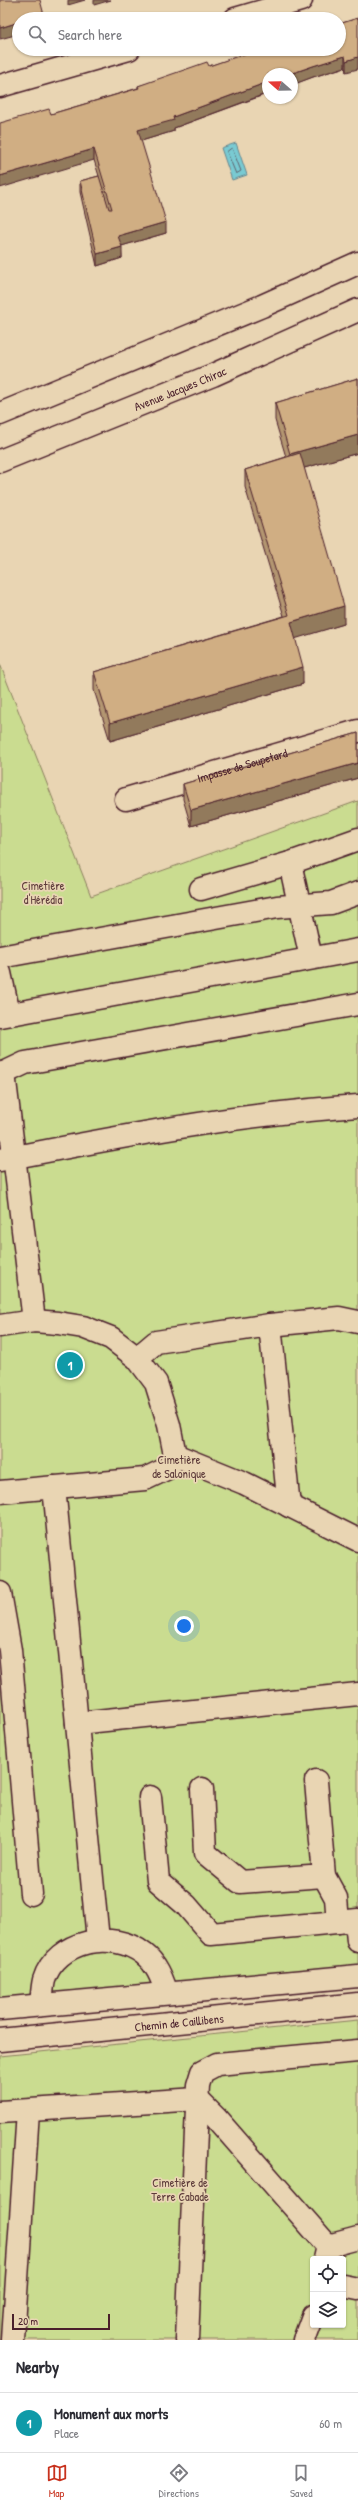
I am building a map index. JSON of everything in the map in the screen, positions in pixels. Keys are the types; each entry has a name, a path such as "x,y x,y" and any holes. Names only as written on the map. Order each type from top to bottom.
{"street":[{"path":"259,12 301,0"},
{"path":"0,86 105,56"},
{"path":"0,414 262,306 358,263"},
{"name":"Avenue Jacques Chirac","path":"0,462 213,375 358,310"},
{"name":"Impasse de Soupetard","path":"126,800 358,731"},
{"path":"201,889 290,863 358,839"},
{"path":"290,863 311,958"},
{"path":"0,957 277,907 330,903 358,893"},
{"path":"0,973 4,1015 358,950"},
{"path":"34,1321 7,1159 2,1073 25,1063 358,1004"},
{"path":"7,1159 204,1123 290,1110 358,1106"},
{"path":"137,1358 156,1342 270,1325 339,1318 358,1322"},
{"path":"0,1326 34,1321 83,1327 111,1338 137,1358 156,1383 169,1425 175,1455 168,1468 144,1479 0,1492"},
{"path":"270,1325 289,1506"},
{"path":"175,1455 244,1484 358,1540"},
{"path":"54,1487 98,1940"},
{"path":"0,1593 10,1650 31,1894"},
{"path":"77,1724 358,1694"},
{"path":"150,1797 158,1880 186,1905 211,1934 352,1926 324,1876 316,1780"},
{"path":"202,1789 205,1853 240,1882 324,1876"},
{"path":"41,2005 44,1980 55,1961 74,1946 98,1940 120,1942 144,1954 160,1973 167,1994"},
{"path":"0,2009 358,1976"},
{"name":"Chemin de Caillibens","path":"0,2040 358,2004"},
{"path":"187,2340 197,2099 202,2072 209,2067 358,2051"},
{"path":"0,2112 197,2099 216,2118 327,2252 358,2238"},
{"path":"13,2340 8,2289 28,2111"},
{"path":"346,2287 358,2289"},
{"path":"304,2340 310,2324"}],"green space":[{"name":"Cimetière de Salonique","path":"0,664 91,896 358,801 358,1985 0,2019"},
{"name":"Cimetière de Terre Cabade","path":"358,2020 358,2340 0,2340 0,2056"}],"water":[{"path":"236,143 247,175 232,180 221,148"}],"building":[{"path":"0,0 40,0 43,12 12,12 12,24 0,28"},
{"path":"358,18 358,57 346,61 346,22"},
{"path":"238,56 345,56 298,71 298,68 262,68 262,84 173,117 174,120 138,130 166,222 118,236 122,247 97,254 80,181 99,176 109,209 112,209 94,149 0,176 0,123 49,109 51,114 139,88 138,86 207,62 209,66"},
{"path":"358,378 358,435 290,454 275,403"},
{"path":"300,453 344,606 291,622 303,667 110,723 94,672 289,615 245,470"},
{"path":"358,733 358,763 191,810 183,784"}],"place":[{"name":"Monument aux morts","path":"70,1365"}],"park label":[{"name":"Cimetière d'Hérédia","path":"43,892"}]}
